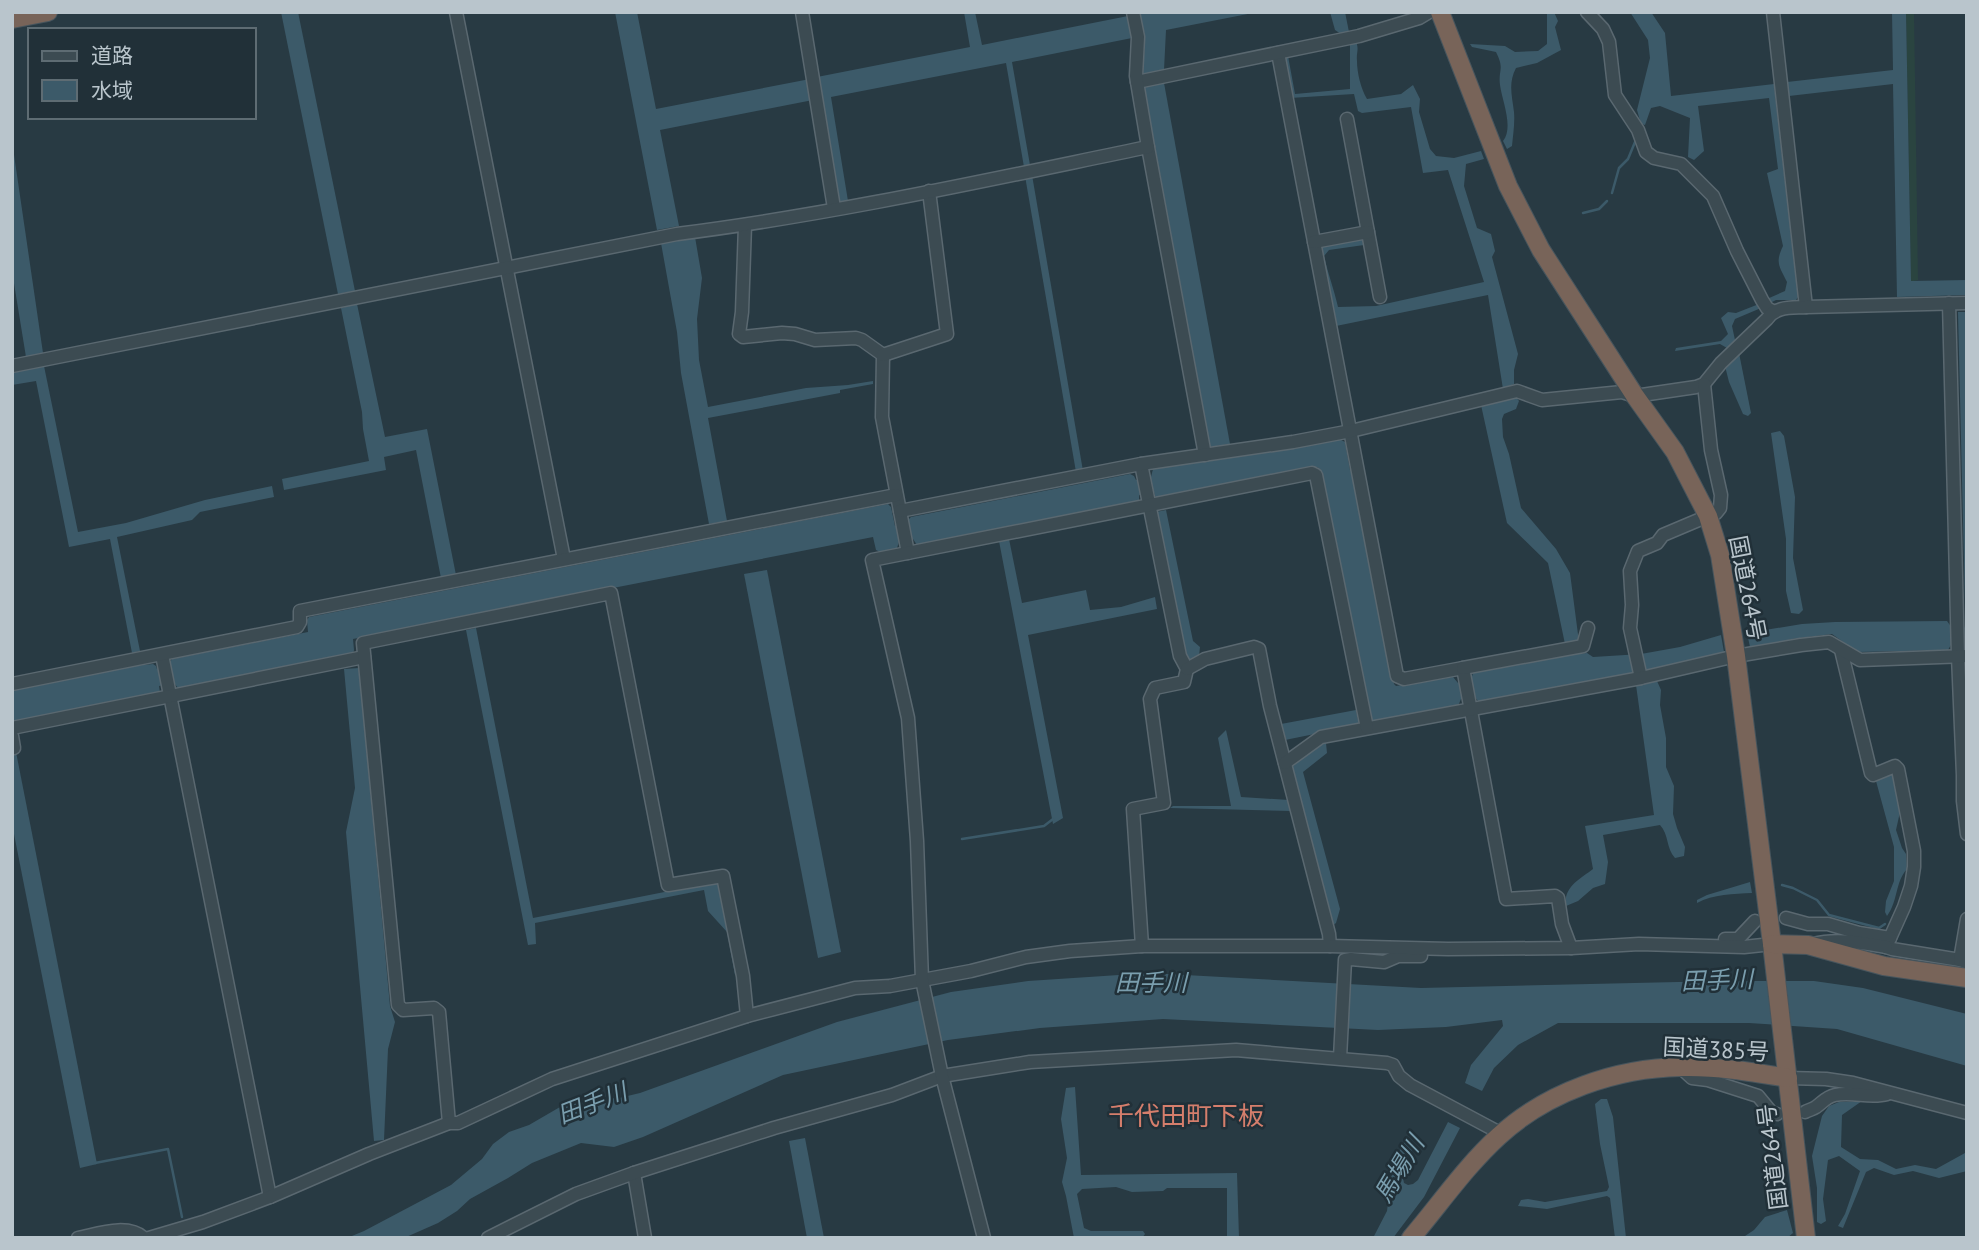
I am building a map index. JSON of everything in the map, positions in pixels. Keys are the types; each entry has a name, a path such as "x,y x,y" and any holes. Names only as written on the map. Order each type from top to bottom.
{"highway":[{"path":"12,19 48,12"},
{"name":"国道264号","path":"1440,12 1508,186 1541,250 1635,396 1675,452 1709,516 1720,555 1736,656 1806,1238"},
{"path":"1773,951 1808,946 1884,966 1967,978"},
{"name":"国道385号","path":"1413,1237 1482,1152 1531,1112 1554,1098 1597,1081 1642,1070 1680,1067 1742,1071 1788,1078"}],"street":[{"path":"456,12 564,559"},
{"path":"802,12 834,208"},
{"path":"1133,12 1138,37 1137,82 1205,454"},
{"path":"1137,82 1359,36 1419,18 1429,12"},
{"path":"1587,12 1603,29 1609,42 1615,95 1638,130 1647,152 1654,158 1681,164 1713,196 1743,264 1762,300 1772,312"},
{"path":"1773,12 1806,307"},
{"path":"1278,53 1397,676 1404,679 1464,673 1584,646 1588,628"},
{"path":"1347,119 1380,297"},
{"path":"12,366 677,234 746,225 1148,147"},
{"path":"883,355 947,334 929,191"},
{"path":"746,225 739,334 743,337 795,334 815,340 856,338 883,355"},
{"path":"1314,242 1368,232"},
{"path":"1949,303 1961,652 1963,801 1967,834"},
{"path":"901,517 1142,470 1205,454 1351,431 1517,391 1542,400 1622,392 1635,396 1696,387 1704,384 1772,312 1781,309 1967,303"},
{"path":"883,355 882,417 907,548"},
{"path":"1641,675 1630,628 1630,571 1638,551 1657,543 1663,535 1716,513 1720,508 1721,495 1711,450 1704,384"},
{"path":"1142,470 1180,656 1187,669 1184,682 1154,688 1150,699 1164,803 1133,809 1142,946"},
{"path":"984,1238 942,1073 923,984 908,718 872,560 907,548 1148,500 1312,473 1316,475 1367,728"},
{"path":"12,684 163,660 297,627 300,611 896,495"},
{"path":"449,1123 439,1012 434,1008 403,1010 398,1005 363,643 611,593 668,885 723,876 743,976 747,1016"},
{"path":"1284,763 1321,737 1470,704 1736,656 1829,642 1860,660 1961,652"},
{"path":"1187,669 1205,659 1254,647 1259,649 1270,706 1330,946"},
{"path":"1841,650 1871,773 1873,775 1895,766 1898,769 1914,851 1911,886 1888,942"},
{"path":"12,728 169,691 364,657"},
{"path":"163,660 270,1198"},
{"path":"1464,673 1506,900 1555,896 1558,898 1562,924 1571,948"},
{"path":"12,736 12,748"},
{"path":"1786,918 1808,924 1828,924 1888,942 1892,949 1964,961 1967,919"},
{"path":"1674,944 1693,939 1738,939 1755,921"},
{"path":"1808,946 1823,942 1888,942"},
{"path":"149,1238 203,1223 270,1198 369,1154 449,1123 458,1123 551,1079 747,1016 844,990 923,984 1026,957 1142,946 1448,949 1674,944 1773,951"},
{"path":"1340,1055 1345,960 1384,962 1398,956 1445,956 1448,949"},
{"path":"488,1238 576,1194 634,1173 774,1128 892,1095 942,1073 1030,1062 1236,1050 1340,1055 1393,1065 1399,1076 1410,1085 1502,1134"},
{"path":"1680,1067 1692,1078 1708,1080 1758,1096 1772,1113 1777,1114"},
{"path":"1788,1078 1826,1079 1872,1087 1967,1114"},
{"path":"1805,1112 1835,1095 1881,1096 1890,1093"},
{"path":"634,1173 645,1238"},
{"path":"78,1238 124,1230 138,1233 144,1238"}],"green space":[{"path":"1906,12 1914,12 1918,280 1911,282"}],"water":[{"path":"281,12 298,12 355,291 338,294"},
{"path":"615,12 637,12 656,109 810,79 813,100 660,130 679,226 657,230"},
{"path":"964,12 975,12 982,45 1128,16 1132,38 1012,62 1030,165 1024,167 1006,63 831,97 848,201 838,203 817,77 970,47"},
{"path":"1258,12 1166,30 1164,70 1143,74 1145,36 1140,13"},
{"path":"1330,12 1345,12 1349,32 1341,34 1335,30"},
{"path":"1547,12 1554,12 1558,21 1555,27 1561,50 1537,63 1516,68 1511,84 1514,116 1512,146 1507,149 1503,141 1507,121 1500,85 1499,58 1496,52 1472,47 1470,44 1505,46 1515,52 1538,51 1547,44"},
{"path":"1630,12 1651,12 1665,33 1671,96 1774,84 1798,297 1796,300 1776,300 1768,304 1767,299 1785,291 1787,282 1779,264 1783,246 1767,173 1778,169 1769,98 1698,106 1704,151 1694,160 1688,157 1690,118 1660,106 1651,108 1645,125 1641,124 1637,110 1650,58 1648,40"},
{"path":"1892,12 1906,12 1911,281 1967,280 1967,295 1897,297 1893,84 1789,96 1787,82 1893,70"},
{"path":"1355,39 1359,76 1367,99 1401,94 1413,85 1420,99 1419,112 1430,149 1436,156 1454,158 1481,151 1484,159 1466,164 1464,186 1477,228 1491,234 1495,251 1492,257 1518,354 1514,384 1503,389 1488,295 1336,326 1319,250 1324,246 1362,239 1365,241 1364,245 1329,250 1324,256 1338,307 1376,306 1484,282 1448,170 1423,173 1411,107 1362,113 1358,111 1354,94 1290,98 1283,57 1288,56 1295,94 1350,89 1350,41"},
{"path":"1164,83 1230,444 1210,447 1144,87"},
{"path":"12,141 43,353 26,357 12,271"},
{"path":"1032,175 1083,471 1076,472 1025,176"},
{"path":"695,237 702,278 697,319 699,360 708,407 806,388 873,381 873,384 840,390 840,393 708,418 727,521 709,524 681,373 677,332 661,243"},
{"path":"357,304 385,437 427,429 456,575 441,578 416,450 384,457 386,470 284,490 282,479 369,461 341,308"},
{"path":"1759,304 1761,308 1735,319 1732,326 1735,340 1727,348 1720,344 1675,351 1676,348 1721,341 1728,334 1721,318 1728,312 1736,313"},
{"path":"1958,312 1967,312 1967,605 1965,605"},
{"path":"1739,353 1751,413 1748,416 1743,414 1725,366"},
{"path":"44,366 78,532 126,523 205,500 272,486 274,497 200,512 192,520 117,537 140,651 132,653 110,539 69,547 36,381 12,385 12,373"},
{"path":"1515,396 1519,401 1516,409 1504,414 1502,419 1503,437 1521,508 1556,549 1570,573 1579,642 1565,644 1548,563 1507,523 1481,405"},
{"path":"1780,431 1784,436 1795,497 1793,558 1803,610 1799,614 1791,613 1786,591 1786,539 1771,433"},
{"path":"1339,439 1345,442 1350,470 1354,470 1396,686 1453,677 1458,683 1471,680 1473,673 1486,670 1577,654 1587,653 1593,657 1641,654 1680,647 1721,635 1724,652 1672,666 1491,700 1479,702 1474,696 1461,699 1458,706 1370,721 1320,469 1317,467 1159,498 1154,492 1139,495 1136,503 917,545 913,539 899,542 897,548 880,552 876,550 873,537 353,639 353,655 178,688 174,683 159,686 160,693 12,723 12,690 134,666 153,664 157,669 171,666 172,659 308,632 309,617 888,504 895,526 909,523 911,517 1130,474 1136,480 1151,477 1153,469 1176,464"},
{"path":"1166,510 1193,641 1200,647 1199,656 1190,661 1184,651 1156,512"},
{"path":"1009,539 1022,603 1086,590 1090,610 1121,607 1155,597 1157,609 1028,635 1063,818 1053,824 999,541"},
{"path":"767,570 841,952 818,958 744,574"},
{"path":"1947,621 1952,628 1964,628 1967,623 1967,647 1964,642 1952,643 1948,650 1857,652 1832,634 1750,647 1747,633 1802,624 1835,622"},
{"path":"476,628 533,918 715,882 721,885 738,974 735,975 727,932 708,911 704,890 535,923 536,944 528,945 466,630"},
{"path":"359,668 390,1006 395,1022 388,1049 384,1140 374,1141 346,832 355,788 344,669"},
{"path":"1657,681 1661,690 1666,767 1674,786 1673,814 1685,847 1684,856 1675,858 1660,825 1603,835 1608,862 1605,884 1593,888 1578,901 1566,906 1570,889 1593,869 1585,826 1654,815 1636,685"},
{"path":"1356,710 1359,725 1285,740 1281,724"},
{"path":"1226,730 1241,797 1289,800 1292,811 1170,808 1231,806 1218,738"},
{"path":"1321,743 1326,743 1327,753 1303,772 1340,909 1336,923 1332,926 1292,767"},
{"path":"16,752 97,1164 80,1168 12,824 12,753"},
{"path":"1889,773 1895,776 1900,812 1896,830 1906,854 1907,869 1900,880 1887,916 1886,901 1894,881 1894,847 1876,781 1878,777"},
{"path":"1750,882 1752,893 1717,896 1697,903 1697,900 1707,895"},
{"name":"田手川","path":"1149,973 1421,988 1814,981 1863,988 1967,1014 1967,1066 1837,1029 1749,1023 1558,1023 1518,1045 1494,1068 1482,1091 1465,1083 1471,1065 1503,1026 1502,1020 1446,1027 1378,1030 1163,1019 1040,1028 948,1040 783,1075 643,1137 614,1147 581,1143 532,1163 470,1199 438,1223 404,1238 347,1238 451,1185 509,1132 529,1125 560,1107 640,1093 837,1022 951,992 1028,981"},
{"path":"1075,1087 1081,1175 1237,1173 1239,1238 1227,1238 1227,1188 1167,1188 1163,1191 1132,1192 1116,1187 1082,1189 1077,1194 1084,1228 1091,1231 1143,1231 1145,1234 1142,1238 1074,1238 1062,1182 1067,1158 1061,1119 1066,1088"},
{"path":"1601,1099 1607,1099 1613,1117 1626,1238 1615,1238 1610,1198 1607,1196 1547,1209 1518,1206 1521,1200 1545,1202 1607,1191 1609,1187 1595,1104"},
{"path":"1862,1101 1842,1115 1841,1147 1860,1159 1878,1160 1896,1169 1915,1165 1936,1169 1965,1153 1967,1171 1939,1178 1913,1171 1894,1175 1874,1168 1866,1172 1843,1228 1838,1226 1860,1171 1839,1156 1828,1160 1823,1199 1826,1221 1821,1224 1817,1222 1817,1188 1812,1156 1822,1116 1829,1106 1839,1102"},
{"name":"馬場川","path":"1448,1122 1460,1128 1424,1197 1393,1238 1373,1238 1387,1211 1393,1163 1405,1141 1414,1146 1403,1173 1404,1183 1408,1185 1418,1180"},
{"path":"805,1138 824,1238 807,1238 789,1141"},
{"path":"1787,1210 1793,1233 1787,1238 1742,1238 1754,1230 1765,1217"}],"waterway":[{"path":"1612,193 1619,168 1628,159 1635,142"},
{"path":"1583,213 1599,209 1607,201"},
{"path":"962,839 1044,826 1053,819"},
{"path":"1782,885 1817,900 1829,915 1879,928 1885,924"},
{"path":"95,1163 168,1149 182,1217"}],"district":[{"name":"千代田町下板","path":"1186,1115"}]}
